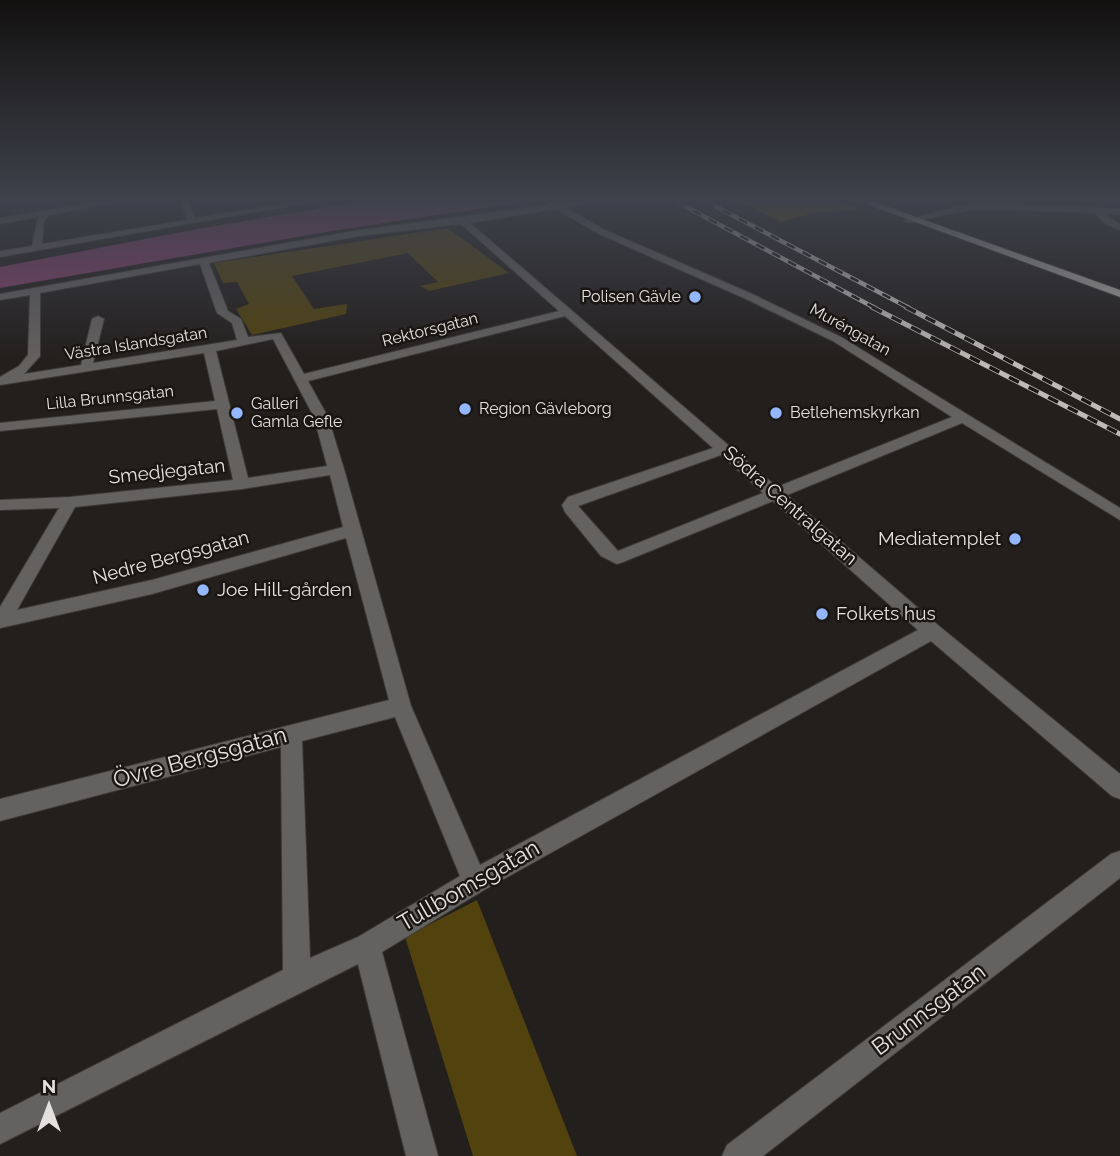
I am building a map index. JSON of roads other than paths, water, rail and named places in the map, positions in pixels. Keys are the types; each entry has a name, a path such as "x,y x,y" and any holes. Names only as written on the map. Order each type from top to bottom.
{"main road":[{"path":"1011,256 1120,294"},
{"path":"1025,256 1120,294"}],"street":[{"path":"0,297 222,256"},
{"name":"Södra Centralgatan","path":"503,256 932,631 1120,788"},
{"name":"Muréngatan","path":"657,256 836,339 1120,515"},
{"path":"203,259 223,313 237,321 243,341"},
{"path":"0,381 23,369 34,356 35,290"},
{"name":"Rektorsgatan","path":"301,379 568,312"},
{"path":"86,368 98,319"},
{"name":"Västra Islandsgatan","path":"0,381 209,349 277,335 301,379"},
{"path":"209,349 242,484"},
{"path":"301,379 321,417 337,469 351,531 401,706 475,881"},
{"name":"Lilla Brunnsgatan","path":"0,427 223,404"},
{"path":"724,449 574,501 570,505 607,552 617,558 964,417"},
{"name":"Smedjegatan","path":"0,505 70,502 242,484 337,469"},
{"path":"1,621 70,502"},
{"name":"Nedre Bergsgatan","path":"1,621 152,587 351,531"},
{"name":"Tullbomsgatan","path":"0,1129 297,978 367,946 475,881 932,631"},
{"name":"Övre Bergsgatan","path":"0,810 401,706"},
{"path":"291,735 297,978"},
{"name":"Brunnsgatan","path":"738,1156 1120,863"},
{"path":"367,946 422,1156"}],"railway":[{"path":"778,256 875,308"},
{"path":"810,256 909,308"},
{"path":"872,307 1120,434"},
{"path":"906,307 1120,419"}],"place":[{"name":"Polisen Gävle","path":"695,297"},
{"name":"Region Gävleborg","path":"465,409"},
{"name":"Galleri Gamla Gefle","path":"237,413"},
{"name":"Betlehemskyrkan","path":"776,413"},
{"name":"Mediatemplet","path":"1015,539"},
{"name":"Joe Hill-gården","path":"203,590"},
{"name":"Folkets hus","path":"822,614"}]}
